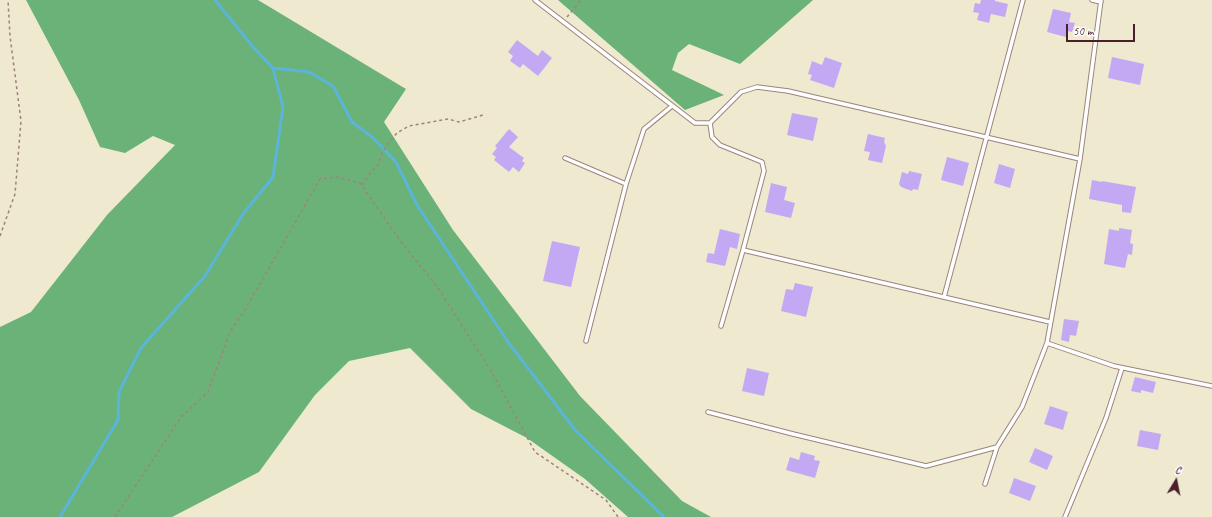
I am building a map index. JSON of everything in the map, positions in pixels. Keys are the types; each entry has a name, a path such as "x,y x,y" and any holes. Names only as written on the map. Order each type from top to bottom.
{"lane":[{"path":"535,0 695,123 710,123 741,92 757,87 788,91 1080,159"},
{"path":"944,298 1024,0"},
{"path":"985,484 997,448 1022,407 1047,343 1080,159 1101,1 1092,0"},
{"path":"586,341 626,184 644,129 672,106"},
{"path":"710,123 712,137 720,145 762,162 764,171 721,326"},
{"path":"566,158 626,184"},
{"path":"742,250 1050,322"},
{"path":"1047,343 1122,368 1212,386"},
{"path":"1065,517 1106,418 1122,368"},
{"path":"708,412 926,466 997,448"}],"path":[{"path":"0,236 15,194 21,121 10,36 8,0"},
{"path":"568,15 580,0"},
{"path":"362,185 371,172 378,166 386,146 397,133 409,126 448,120 460,122 483,115"},
{"path":"115,517 181,417 208,392 230,332 246,308 320,179 336,177 360,183 362,185 404,246 436,285 490,369 535,452 606,500 618,517"}],"green space":[{"path":"26,0 258,0 406,89 384,122 453,230 580,396 682,501 711,517 628,517 585,479 527,438 471,409 410,348 349,361 315,395 259,472 172,517 0,517 0,327 31,312 107,215 175,145 153,136 125,153 100,147 79,100"},
{"path":"558,0 813,0 740,64 689,44 678,53 672,70 724,95 685,110"}],"building":[{"path":"981,0 995,0 1008,4 1005,17 991,14 989,23 977,20 979,13 973,12 975,3 980,4"},
{"path":"1053,9 1071,13 1069,22 1075,23 1072,32 1067,31 1066,37 1047,32"},
{"path":"517,40 538,56 542,50 552,58 538,76 523,64 520,68 510,61 513,56 508,52"},
{"path":"825,57 842,63 834,88 810,80 812,75 808,74 812,61 822,65"},
{"path":"1112,57 1144,64 1140,85 1108,78"},
{"path":"792,113 818,118 813,141 787,135"},
{"path":"509,129 518,137 509,147 524,158 522,161 525,163 519,172 513,167 509,172 494,160 496,157 492,154 497,148 495,146"},
{"path":"868,134 885,138 884,142 886,146 882,163 868,160 870,152 864,151"},
{"path":"947,157 969,163 963,186 941,180"},
{"path":"999,164 1015,169 1010,188 994,183"},
{"path":"909,171 922,174 918,190 913,189 912,191 901,187 899,184 902,172 908,174"},
{"path":"1092,180 1136,187 1131,213 1122,212 1122,205 1089,199"},
{"path":"771,183 787,187 784,200 795,203 791,218 765,212"},
{"path":"1119,228 1132,230 1130,243 1133,244 1132,255 1128,254 1125,268 1104,264 1109,229 1119,231"},
{"path":"720,229 740,234 737,249 730,247 725,266 706,262 708,253 714,254"},
{"path":"552,241 580,247 571,287 543,281"},
{"path":"795,283 813,287 806,317 781,311 786,289 793,290"},
{"path":"1064,319 1079,321 1076,336 1070,335 1069,342 1061,340"},
{"path":"747,368 769,373 764,396 742,391"},
{"path":"1135,377 1156,382 1153,393 1141,390 1141,393 1131,391"},
{"path":"1050,406 1068,412 1063,430 1044,424"},
{"path":"1140,430 1161,434 1158,450 1137,446"},
{"path":"1035,448 1053,456 1047,470 1029,462"},
{"path":"801,452 815,456 814,460 820,461 815,478 786,470 790,457 799,460"},
{"path":"1014,478 1036,486 1030,501 1009,493"}],"waterway":[{"path":"60,517 118,420 119,392 141,348 205,276 243,214 273,177 283,107 273,68 253,47 215,0"},
{"path":"273,68 309,72 333,86 352,122 372,137 396,162 417,205 508,342 576,431 664,517"}]}
